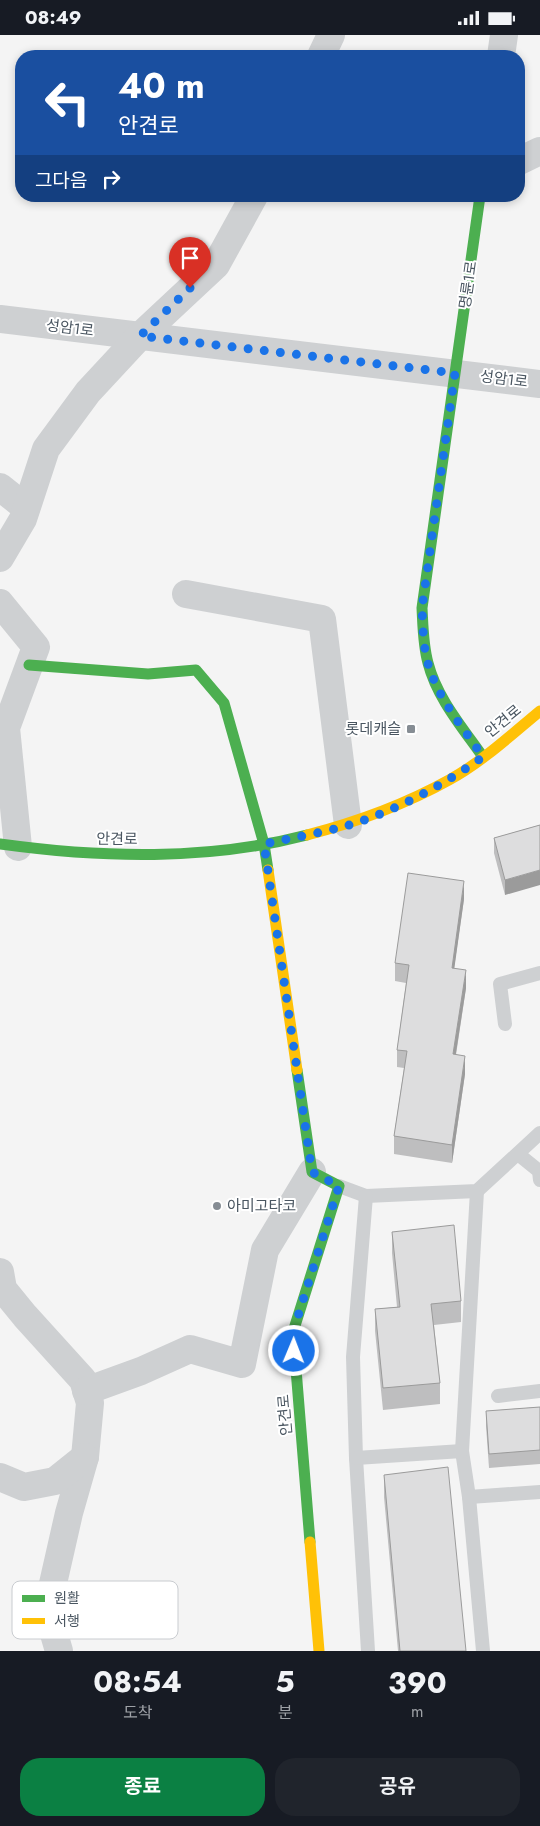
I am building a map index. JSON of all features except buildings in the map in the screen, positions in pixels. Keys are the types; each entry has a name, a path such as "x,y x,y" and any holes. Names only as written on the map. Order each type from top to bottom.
{"street":[{"path":"324,50 331,35"},
{"path":"502,50 504,35"},
{"path":"525,158 540,151"},
{"path":"0,558 22,519 46,449 88,392 140,336 216,265 251,202"},
{"name":"명륜1로","path":"479,202 422,608 429,669 448,706 483,757"},
{"name":"성암1로","path":"0,319 540,384"},
{"path":"0,487 20,503 27,505"},
{"path":"186,594 322,619 348,825"},
{"path":"0,603 36,647 6,728 9,845"},
{"path":"29,665 148,674 196,670 224,703 264,844 312,1172 265,1250 242,1364 190,1349 141,1371 86,1391"},
{"name":"안견로","path":"9,845 64,853 127,855 196,852 264,844 348,825 415,799 450,779 483,757 540,711"},
{"path":"312,1172 339,1186"},
{"name":"안견로","path":"319,1651 293,1332 339,1186"},
{"path":"0,1273 3,1289 83,1380 90,1403 85,1457 69,1513 54,1581"},
{"path":"0,1477 24,1487 55,1481 85,1457"},
{"path":"55,1639 59,1651"}],"lane":[{"path":"505,1024 500,985 540,973"},
{"path":"339,1186 366,1196 478,1191 540,1133"},
{"path":"518,1154 539,1171 540,1180"},
{"path":"478,1191 462,1451 469,1497 483,1651"},
{"path":"366,1196 353,1357 356,1457 368,1651"},
{"path":"498,1396 540,1391"},
{"path":"356,1457 462,1451"},
{"path":"469,1497 540,1492"}],"traffic: fast":[{"path":"479,202 422,608 425,649 432,676 451,712 483,757"},
{"path":"29,665 148,674 196,670 224,703 264,844 268,870"},
{"path":"0,844 38,849 116,854 193,853 231,849 307,835"},
{"path":"297,1070 312,1172 339,1186 293,1332 310,1542"}],"traffic: slow":[{"path":"307,835 380,812 449,780 485,757 540,711"},
{"path":"268,870 297,1070"},
{"path":"310,1542 319,1651"}],"place":[{"name":"롯데캐슬","path":"411,729"},
{"name":"아미고타코","path":"217,1206"}],"route":[{"path":"190,288 140,336 455,373 422,608 423,629 429,669 436,685 483,757 415,799 388,810 348,825 264,844 312,1172 339,1186 293,1332 294,1351"}]}
